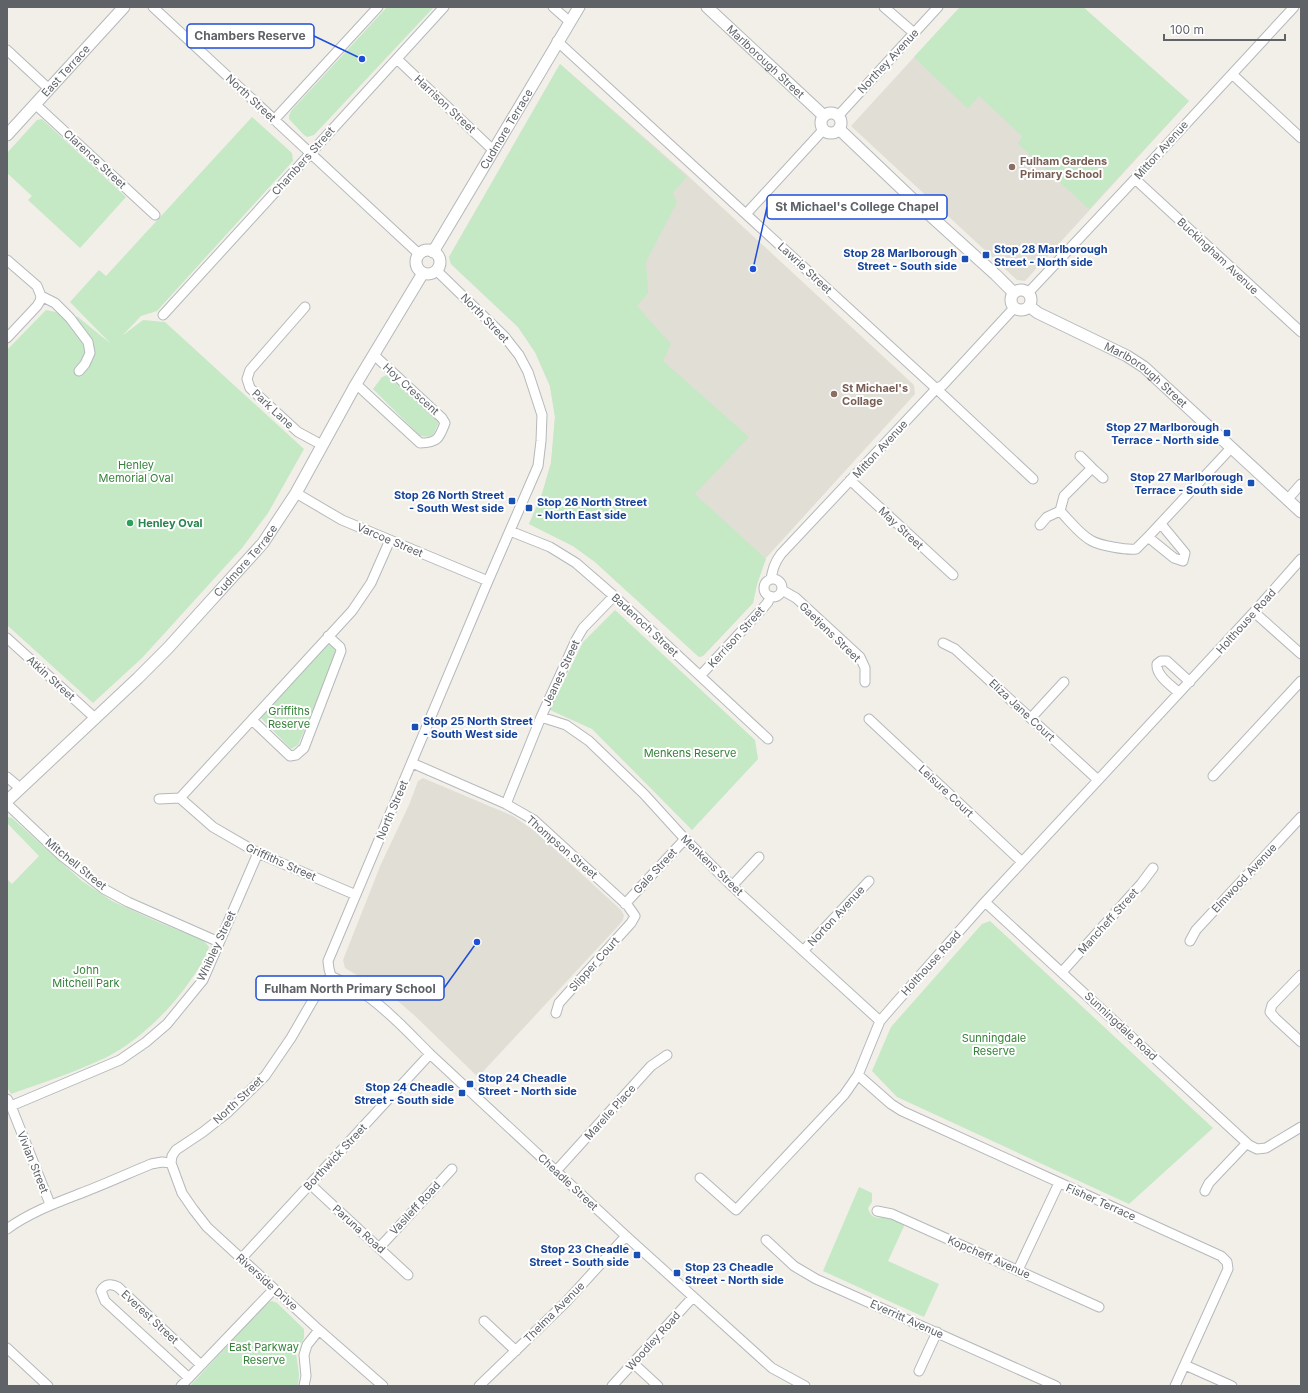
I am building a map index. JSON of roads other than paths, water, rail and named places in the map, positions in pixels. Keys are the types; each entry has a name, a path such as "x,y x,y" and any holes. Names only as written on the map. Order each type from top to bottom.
{"street":[{"name":"East Terrace","path":"7,135 124,7"},
{"name":"North Street","path":"153,7 419,254"},
{"path":"274,120 378,7"},
{"name":"Chambers Street","path":"163,315 444,7"},
{"path":"553,7 570,22"},
{"name":"Cudmore Terrace","path":"433,252 557,41 579,7"},
{"name":"Marlborough Street","path":"708,7 824,116"},
{"path":"884,7 914,33"},
{"name":"Northey Avenue","path":"838,116 938,7"},
{"name":"Mitton Avenue","path":"1028,293 1294,7"},
{"name":"Lawrie Street","path":"557,41 1034,479"},
{"path":"7,50 49,89"},
{"name":"Harrison Street","path":"397,59 493,150"},
{"path":"1232,74 1301,138"},
{"name":"Clarence Street","path":"35,104 155,215"},
{"path":"832,113 838,116 841,124 839,129 833,132 829,132 824,129 821,122 824,116 832,113"},
{"path":"746,214 824,129"},
{"path":"839,129 923,209 996,275 1014,294"},
{"name":"Buckingham Avenue","path":"1135,179 1301,332"},
{"path":"426,250 437,254 440,260 436,270 429,274 423,273 418,269 416,264 419,254 426,250"},
{"path":"7,260 37,286 41,296 40,302 37,306 7,338"},
{"name":"North Street","path":"170,1163 176,1150 203,1132 227,1113 264,1076 291,1038 320,988 331,976 328,961 538,466 542,415 528,372 515,350 504,336 436,270"},
{"name":"Cudmore Terrace","path":"7,801 168,648 263,543 296,493 356,384 423,273"},
{"path":"1022,290 1028,293 1032,301 1030,307 1019,311 1014,308 1011,300 1014,294 1022,290"},
{"path":"41,296 55,303 70,318 88,342 90,353 85,364 79,371"},
{"name":"Park Lane","path":"305,307 250,370 247,380 250,388 298,432 322,444"},
{"name":"Marlborough Street","path":"1030,307 1127,356 1144,367 1301,512"},
{"name":"Mitton Avenue","path":"771,579 772,568 775,561 936,389 943,385 1014,308"},
{"name":"Hoy Crescent","path":"356,384 420,443 430,443 437,439 445,424 442,418 374,355"},
{"path":"1060,511 1093,542 1127,550 1136,549 1231,448"},
{"path":"1080,456 1103,478"},
{"path":"1060,511 1064,496 1092,468"},
{"name":"May Street","path":"850,480 952,575"},
{"path":"1287,500 1301,484"},
{"name":"Varcoe Street","path":"296,493 342,520 488,581"},
{"path":"1040,525 1047,517 1060,511"},
{"path":"1148,537 1174,558 1183,561 1185,553 1161,524"},
{"name":"Badenoch Street","path":"510,531 550,548 576,563 614,596 768,739"},
{"path":"159,799 180,798 352,611 370,583 390,540"},
{"name":"Holthouse Road","path":"700,1178 736,1210 844,1095 858,1075 880,1021 985,902 1190,682 1301,559"},
{"path":"771,579 779,581 781,584 782,590 779,595 770,596 765,592 765,582 771,579"},
{"name":"Gaetjens Street","path":"782,590 796,598 860,657 865,668 865,682"},
{"name":"Jeanes Street","path":"506,804 541,717 576,640 584,628 614,596"},
{"name":"Kerrison Street","path":"700,676 763,608 768,602 770,596"},
{"path":"1254,612 1301,654"},
{"path":"252,720 290,756 296,755 304,748 341,651 340,647 328,636"},
{"name":"Atkin Street","path":"7,638 95,718"},
{"name":"Eliza Jane Court","path":"943,643 956,649 1098,780"},
{"path":"1179,693 1160,674 1157,670 1157,664 1161,661 1167,661 1190,682"},
{"path":"1213,776 1301,681"},
{"path":"1031,718 1064,682"},
{"name":"Menkens Street","path":"541,717 566,725 589,741 644,794 685,839 732,886 880,1021"},
{"name":"Leisure Court","path":"869,719 1022,862"},
{"name":"Thompson Street","path":"412,763 506,804 534,820 626,904 635,916"},
{"path":"7,777 20,788"},
{"name":"Griffiths Street","path":"180,798 213,827 258,853 356,895"},
{"name":"Mitchell Street","path":"7,804 62,856 104,888 128,902 219,942"},
{"name":"Elmwood Avenue","path":"1190,941 1196,930 1301,817"},
{"name":"Gale Street","path":"626,904 685,839"},
{"name":"Whibley Street","path":"9,1102 120,1060 146,1042 167,1024 203,980 258,853"},
{"path":"732,886 759,857"},
{"name":"Mancheff Street","path":"1062,972 1141,884 1153,868"},
{"name":"Norton Avenue","path":"803,951 869,881"},
{"name":"Sunningdale Road","path":"985,902 1247,1143 1257,1149 1266,1148 1300,1130"},
{"name":"Slipper Court","path":"556,1012 559,1003 631,924 635,916"},
{"path":"1301,975 1272,1005 1270,1012 1301,1042"},
{"name":"Cheadle Street","path":"331,976 354,987 367,996 401,1026 626,1236 772,1368 806,1386"},
{"name":"Borthwick Street","path":"241,1259 430,1054"},
{"name":"Marelle Place","path":"556,1171 651,1066 667,1055"},
{"name":"Fisher Terrace","path":"858,1075 891,1104 902,1111 1221,1256 1226,1262 1228,1270 1175,1386"},
{"name":"Vivian Street","path":"9,1102 50,1204"},
{"path":"1205,1191 1209,1182 1247,1143"},
{"path":"7,1229 50,1204 79,1194 151,1164 162,1162 170,1163"},
{"name":"Riverside Drive","path":"170,1163 182,1193 207,1227 319,1330 384,1386"},
{"name":"Vasileff Road","path":"379,1248 452,1168"},
{"path":"1018,1270 1059,1183"},
{"name":"Paruna Road","path":"310,1184 408,1275"},
{"name":"Kopcheff Avenue","path":"877,1211 892,1214 1099,1307"},
{"name":"Thelma Avenue","path":"479,1386 566,1302 626,1236"},
{"name":"Everritt Avenue","path":"766,1240 794,1266 816,1279 1056,1386"},
{"name":"Everest Street","path":"189,1378 105,1301 101,1291 103,1287 108,1284 118,1287 201,1364"},
{"path":"181,1386 274,1289"},
{"name":"Woodley Road","path":"612,1386 694,1297"},
{"path":"484,1322 516,1351"},
{"path":"304,1386 306,1376 304,1356 307,1345 319,1330"},
{"path":"919,1371 937,1332"},
{"path":"7,1348 48,1386"},
{"path":"633,1363 658,1386"},
{"path":"1185,1365 1232,1386"}],"place":[{"name":"Chambers Reserve","path":"362,59"},
{"name":"Fulham Gardens Primary School","path":"1012,167"},
{"name":"Stop 28 Marlborough Street - North side","path":"986,255"},
{"name":"Stop 28 Marlborough Street - South side","path":"965,259"},
{"name":"St Michael's College Chapel","path":"753,269"},
{"name":"St Michael's Collage","path":"834,394"},
{"name":"Stop 27 Marlborough Terrace - North side","path":"1227,433"},
{"name":"Stop 27 Marlborough Terrace - South side","path":"1251,483"},
{"name":"Stop 26 North Street - South West side","path":"512,501"},
{"name":"Stop 26 North Street - North East side","path":"529,508"},
{"name":"Henley Oval","path":"130,523"},
{"name":"Stop 25 North Street - South West side","path":"415,727"},
{"name":"Fulham North Primary School","path":"477,942"},
{"name":"Stop 24 Cheadle Street - North side","path":"470,1084"},
{"name":"Stop 24 Cheadle Street - South side","path":"462,1093"},
{"name":"Stop 23 Cheadle Street - South side","path":"637,1255"},
{"name":"Stop 23 Cheadle Street - North side","path":"677,1273"}],"park label":[{"name":"Henley Memorial Oval","path":"136,471"},
{"name":"Griffiths Reserve","path":"289,717"},
{"name":"Menkens Reserve","path":"690,753"},
{"name":"John Mitchell Park","path":"86,976"},
{"name":"Sunningdale Reserve","path":"994,1044"},
{"name":"East Parkway Reserve","path":"264,1353"}]}
